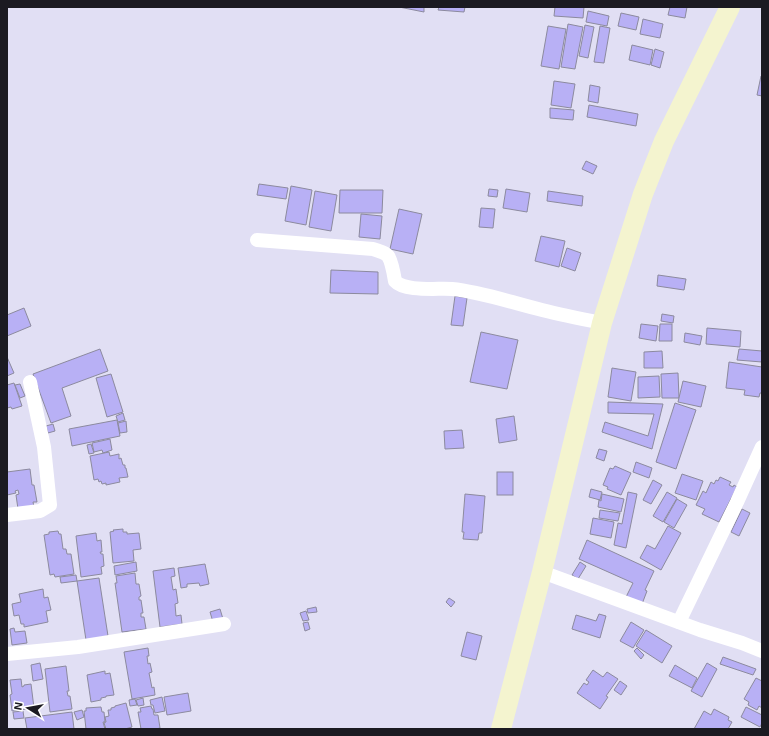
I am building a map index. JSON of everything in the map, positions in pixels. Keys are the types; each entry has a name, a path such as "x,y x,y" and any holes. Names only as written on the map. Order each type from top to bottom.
{"main road":[{"path":"501,729 542,572 602,323 643,194 664,140 730,7"}],"street":[{"path":"257,240 374,249 385,253 388,256 395,281 398,284 412,288 453,289 491,296 542,310 602,323"},
{"path":"7,514 40,511 50,505 44,447 30,382"},
{"path":"679,622 762,447"},
{"path":"542,572 700,630 742,642 762,651"},
{"path":"7,654 78,647 224,624"}],"building":[{"path":"399,7 424,7 424,12"},
{"path":"439,7 465,7 464,12 438,10"},
{"path":"555,7 584,7 583,18 554,16"},
{"path":"670,7 687,7 685,18 668,15"},
{"path":"588,11 609,16 607,26 586,22"},
{"path":"621,13 639,17 636,30 618,26"},
{"path":"643,19 663,24 660,38 640,34"},
{"path":"568,24 583,27 575,69 561,67"},
{"path":"585,25 594,27 588,58 579,56"},
{"path":"548,26 566,29 559,69 541,66"},
{"path":"600,26 610,28 604,63 594,62"},
{"path":"632,45 653,50 650,65 629,60"},
{"path":"655,49 664,52 660,68 651,65"},
{"path":"762,76 762,96 757,95"},
{"path":"554,81 575,84 571,108 551,105"},
{"path":"590,85 600,87 598,103 588,101"},
{"path":"589,105 638,114 636,126 587,117"},
{"path":"550,108 574,110 573,120 550,118"},
{"path":"586,161 597,166 593,174 582,169"},
{"path":"259,184 288,188 286,199 257,195"},
{"path":"291,186 312,190 306,225 285,221"},
{"path":"489,189 498,190 497,197 488,196"},
{"path":"506,189 530,193 527,212 503,208"},
{"path":"340,190 383,190 382,213 339,213"},
{"path":"315,191 337,195 331,231 309,227"},
{"path":"548,191 583,196 582,206 547,201"},
{"path":"481,208 495,209 493,228 479,227"},
{"path":"399,209 422,214 413,254 390,249"},
{"path":"361,214 382,216 380,239 359,237"},
{"path":"541,236 565,241 559,267 535,261"},
{"path":"567,248 581,253 575,271 561,266"},
{"path":"331,270 378,272 378,294 330,293"},
{"path":"658,275 686,279 684,290 657,286"},
{"path":"455,296 467,298 463,326 451,325"},
{"path":"24,308 31,326 7,336 7,315"},
{"path":"662,314 674,316 673,323 661,321"},
{"path":"641,324 658,326 656,341 639,338"},
{"path":"660,324 672,324 672,341 659,341"},
{"path":"707,328 741,331 740,347 706,344"},
{"path":"481,332 518,340 507,389 470,382"},
{"path":"685,333 702,336 700,345 684,342"},
{"path":"100,349 108,371 62,388 71,416 51,423 33,374"},
{"path":"739,349 762,351 762,362 737,360"},
{"path":"662,351 663,368 644,368 644,352"},
{"path":"7,357 14,373 7,376"},
{"path":"729,362 762,367 762,393 760,393 759,397 744,395 745,390 726,388"},
{"path":"612,368 636,372 631,401 608,397"},
{"path":"678,373 679,398 662,398 661,374"},
{"path":"111,374 123,412 107,417 96,378"},
{"path":"659,376 660,397 638,398 638,377"},
{"path":"683,381 706,386 701,407 678,402"},
{"path":"14,383 22,406 12,409 11,407 7,408 7,385"},
{"path":"20,384 25,396 20,398 15,385"},
{"path":"608,402 663,404 652,449 602,432 605,422 648,436 654,414 608,413"},
{"path":"675,403 696,410 676,469 656,462"},
{"path":"123,413 125,420 118,422 116,416"},
{"path":"514,416 517,440 499,443 496,419"},
{"path":"117,420 120,436 72,446 69,429"},
{"path":"126,421 127,432 120,433 118,423"},
{"path":"53,424 55,431 48,433 46,426"},
{"path":"462,430 464,448 445,449 444,431"},
{"path":"110,439 112,450 103,453 102,450 94,452 92,443"},
{"path":"91,444 94,453 89,454 87,445"},
{"path":"599,449 607,451 604,461 596,458"},
{"path":"109,452 110,456 119,454 119,459 121,458 123,465 125,465 128,477 119,478 120,482 106,485 106,483 102,484 101,481 99,482 98,479 94,480 90,456"},
{"path":"636,462 652,468 649,478 633,472"},
{"path":"615,466 631,473 621,495 607,489 608,487 603,485 610,468 613,469"},
{"path":"30,469 32,485 34,485 37,502 33,502 34,507 18,509 16,495 19,494 18,490 15,491 16,493 7,495 7,472"},
{"path":"497,472 513,472 513,495 497,495"},
{"path":"682,474 703,481 696,500 675,493"},
{"path":"720,477 731,482 729,485 733,487 734,485 737,487 719,522 702,514 705,509 696,505 703,491 706,493 711,482 714,484"},
{"path":"653,480 662,485 651,504 643,500"},
{"path":"591,489 602,492 600,500 589,497"},
{"path":"628,492 637,494 626,548 614,545 618,523 622,524"},
{"path":"667,492 677,498 663,522 653,516"},
{"path":"465,494 485,496 482,533 479,533 478,540 463,539 464,532 462,532"},
{"path":"602,494 624,499 621,512 598,507"},
{"path":"677,499 687,505 674,528 664,522"},
{"path":"742,509 750,513 739,536 731,532"},
{"path":"600,510 620,513 618,521 599,518"},
{"path":"593,518 614,522 611,538 590,534"},
{"path":"668,526 681,533 661,570 640,558 647,545 655,549"},
{"path":"123,529 123,532 127,532 127,534 139,533 141,549 133,550 134,561 113,563 110,532 114,531 113,530"},
{"path":"58,531 59,534 61,534 63,549 66,549 67,554 71,554 74,574 55,577 54,574 50,575 44,535 49,534 49,532"},
{"path":"96,533 97,541 101,540 102,552 100,552 103,554 104,566 101,567 102,574 81,577 76,536"},
{"path":"587,540 654,571 645,590 647,591 642,604 626,597 633,583 579,559"},
{"path":"136,562 137,571 115,575 114,566"},
{"path":"580,562 586,566 578,579 572,575"},
{"path":"205,564 209,584 200,586 199,583 187,584 187,587 181,588 178,568"},
{"path":"174,568 175,576 171,577 173,590 176,589 178,603 175,604 176,616 181,615 182,624 160,627 153,571"},
{"path":"135,573 136,584 139,584 141,596 139,597 139,600 141,600 143,613 141,613 141,617 144,617 146,629 122,632 115,583 117,583 116,576"},
{"path":"76,575 77,581 61,583 60,577"},
{"path":"99,578 108,636 86,640 77,581"},
{"path":"43,589 44,598 48,597 51,610 46,611 48,622 24,627 24,624 21,624 19,615 14,616 12,604 21,602 19,594"},
{"path":"449,598 455,602 451,607 446,602"},
{"path":"316,607 317,612 308,613 307,609"},
{"path":"220,609 223,619 213,622 210,612"},
{"path":"306,611 309,620 303,621 300,613"},
{"path":"599,614 606,616 600,638 572,629 576,615 596,621"},
{"path":"308,622 310,629 305,631 303,623"},
{"path":"631,622 644,630 633,648 620,641"},
{"path":"14,628 15,632 25,631 27,643 12,645 10,629"},
{"path":"646,630 672,646 662,663 636,646"},
{"path":"467,632 482,636 476,660 461,656"},
{"path":"148,648 148,664 150,663 152,672 149,673 155,695 132,699 124,652"},
{"path":"637,648 644,655 641,659 634,651"},
{"path":"723,657 756,669 753,675 720,664"},
{"path":"40,663 43,679 33,681 31,665"},
{"path":"707,663 717,669 702,697 691,691"},
{"path":"675,665 697,678 692,688 669,676"},
{"path":"66,666 69,691 67,691 68,696 70,696 72,709 50,712 45,669"},
{"path":"593,670 603,677 607,672 618,679 606,696 608,697 600,709 577,693 584,683 587,685 589,682 586,680"},
{"path":"105,671 105,674 110,673 114,695 106,696 101,698 101,700 91,702 87,675"},
{"path":"756,678 762,681 762,708 759,706 757,710 748,705 749,702 744,699"},
{"path":"21,679 22,687 24,685 31,684 34,708 12,711 10,680"},
{"path":"620,681 627,686 621,695 614,690"},
{"path":"188,693 191,711 167,715 164,697"},
{"path":"162,697 165,711 155,713 150,700"},
{"path":"143,698 144,705 138,706 136,700"},
{"path":"135,699 137,705 130,706 129,700"},
{"path":"126,703 132,727 125,729 106,729 104,723 106,722 105,717 109,716 108,710"},
{"path":"151,706 154,715 158,715 160,728 141,729 138,712 141,712 140,708"},
{"path":"101,707 102,712 104,712 105,722 103,722 105,729 86,729 84,711 86,711 86,708"},
{"path":"746,707 762,715 762,723 760,727 741,717"},
{"path":"714,709 729,717 728,720 732,722 728,729 694,729 704,711 711,715"},
{"path":"82,710 84,717 77,720 74,712"},
{"path":"23,711 24,718 14,719 13,712"},
{"path":"72,712 74,729 27,729 25,718"}]}
